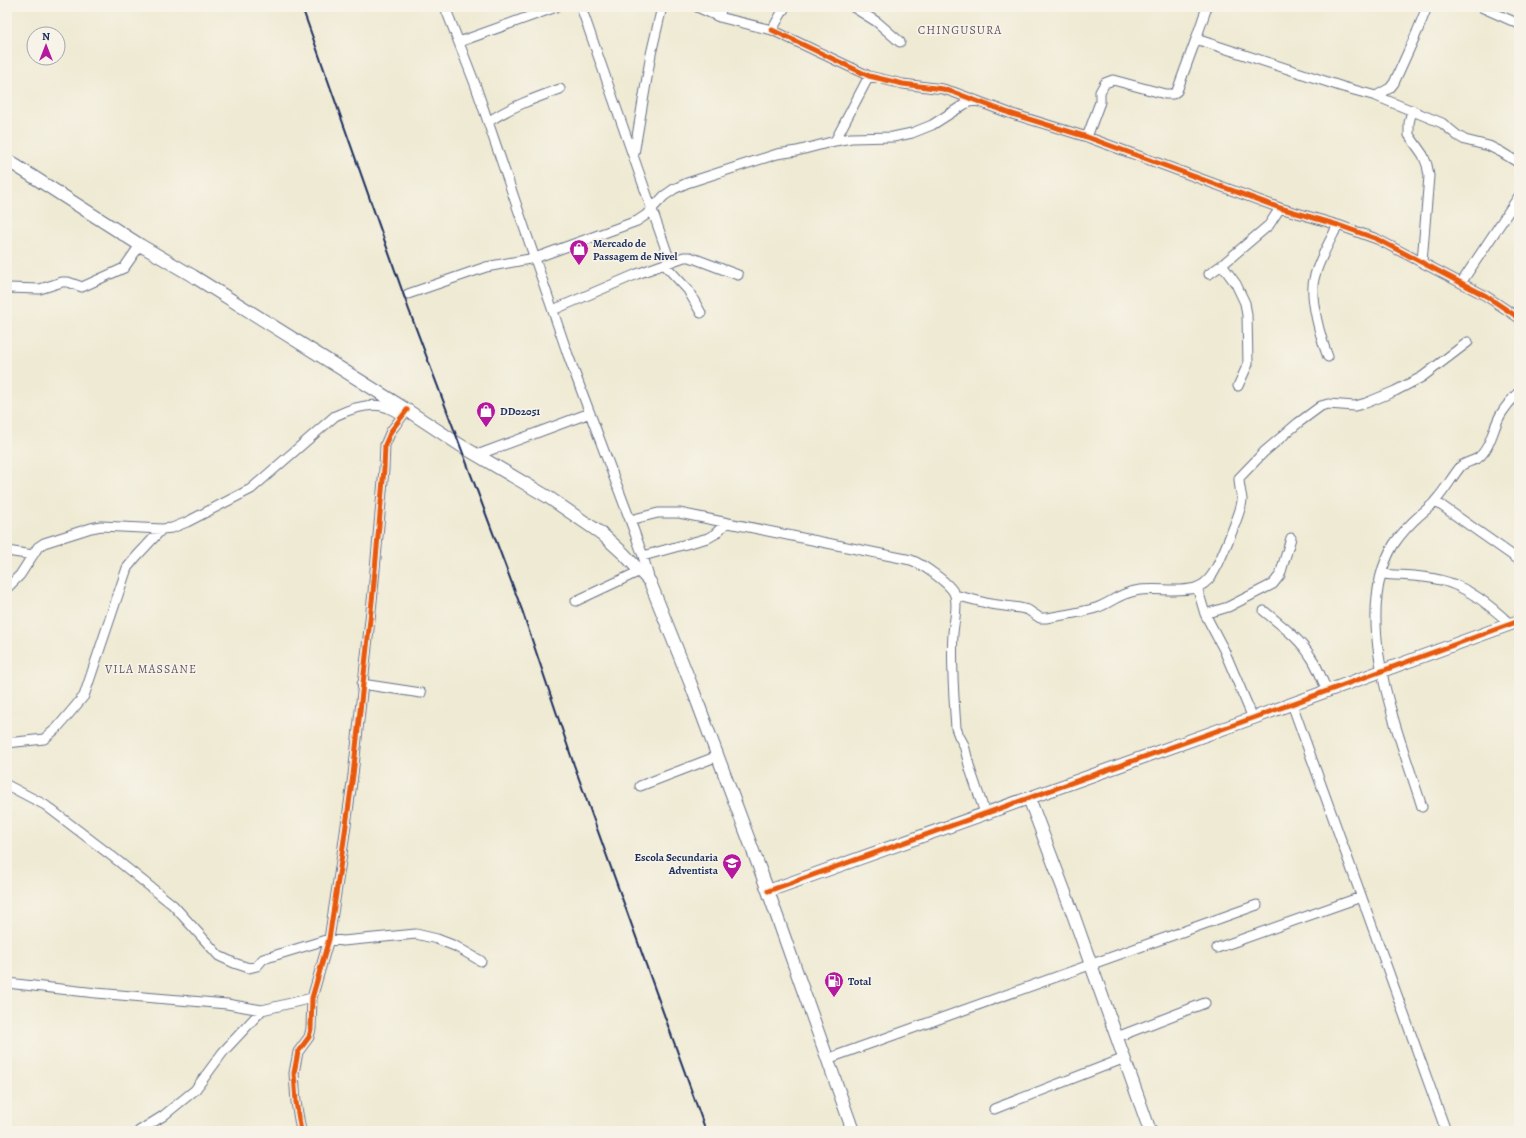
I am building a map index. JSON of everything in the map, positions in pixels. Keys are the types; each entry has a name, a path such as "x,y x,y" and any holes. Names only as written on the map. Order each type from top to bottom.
{"main road":[{"path":"7,160 140,245 193,276 405,413 548,497 602,534 650,582 656,594 718,756 768,891 853,1131"},
{"path":"768,891 1292,704 1515,622"},
{"path":"1029,798 1125,1058 1150,1131"}],"street":[{"path":"445,7 488,122 553,310 643,556 650,582"},
{"path":"459,42 556,7"},
{"path":"581,7 653,209 667,262 688,290 701,313"},
{"path":"633,155 651,54 662,7"},
{"path":"697,7 719,17 772,30 869,76 902,84 943,89 1087,137 1280,208 1338,225 1378,239 1486,296 1519,318"},
{"path":"719,17 722,7"},
{"path":"772,30 785,7"},
{"path":"853,7 877,22 900,42"},
{"path":"1087,137 1100,102 1100,92 1105,83 1113,80 1165,94 1173,94 1177,90 1207,7"},
{"path":"1394,104 1394,84 1418,32 1427,7"},
{"path":"1481,7 1519,24"},
{"path":"1196,40 1343,87 1376,96 1442,123 1465,140 1489,146 1519,164"},
{"path":"835,141 869,76"},
{"path":"1376,96 1394,84"},
{"path":"488,122 502,113 525,102 560,89"},
{"path":"408,294 486,268 535,258 637,221 653,209 669,192 687,183 777,154 797,151 835,141 851,138 893,137 912,133 932,125 965,104 975,100"},
{"path":"1412,110 1409,123 1409,135 1423,155 1429,176 1422,262"},
{"path":"1461,283 1519,196"},
{"path":"1209,274 1222,265 1269,225 1280,208"},
{"path":"1328,357 1318,327 1313,290 1314,279 1338,225"},
{"path":"7,288 40,289 62,282 68,282 82,287 124,268 140,245"},
{"path":"553,310 667,262 684,257 690,257 738,275"},
{"path":"1222,265 1236,284 1245,303 1247,315 1248,364 1238,386"},
{"path":"630,520 658,513 678,513 911,560 920,563 940,578 955,595 990,604 1028,610 1040,618 1095,608 1118,596 1136,590 1184,590 1202,585 1212,575 1226,546 1242,500 1239,482 1240,478 1264,452 1298,422 1321,406 1328,404 1355,406 1395,391 1422,377 1468,342"},
{"path":"1422,808 1381,671 1376,630 1376,601 1382,574 1385,562 1395,544 1411,524 1435,501 1461,466 1478,458 1483,452 1501,414 1519,392"},
{"path":"7,588 20,575 38,547 44,543 101,526 162,529 172,528 187,522 251,488 336,416 344,412 356,408 374,406 387,407 405,413 391,431 385,445 373,592 353,775 329,939 312,998 311,1028 309,1037 298,1052 294,1073 296,1102 301,1131"},
{"path":"477,454 590,413"},
{"path":"1435,501 1519,560"},
{"path":"643,556 708,538 715,534 726,523"},
{"path":"7,743 44,739 61,723 84,696 127,568 162,529"},
{"path":"1205,614 1228,607 1274,584 1280,575 1291,538"},
{"path":"7,551 32,555"},
{"path":"576,601 640,571"},
{"path":"1382,574 1428,577 1442,580 1477,597 1515,622"},
{"path":"1197,587 1205,614 1224,650 1253,718"},
{"path":"955,595 956,609 953,632 953,652 956,728 964,745 985,813"},
{"path":"1264,611 1290,632 1312,657 1327,691"},
{"path":"362,684 421,693"},
{"path":"1292,704 1446,1131"},
{"path":"640,786 718,756"},
{"path":"7,785 45,805 113,857 173,905 219,956 234,963 249,968 257,966 263,959 329,939 344,941 416,934 437,939 455,946 481,961"},
{"path":"1217,948 1362,897"},
{"path":"827,1059 1257,905"},
{"path":"7,983 96,993 220,1003 262,1010 312,998"},
{"path":"1117,1037 1205,1003"},
{"path":"139,1131 163,1116 195,1090 202,1083 223,1052 262,1010"},
{"path":"994,1110 1125,1058"}],"railway":[{"path":"302,7 409,310 522,610 574,765 706,1131"}],"cycle path":[{"path":"772,30 869,76 903,84 943,89 953,92 1009,113 1087,137 1280,208 1338,225 1377,239 1486,296 1519,318"},
{"path":"301,1131 296,1102 294,1073 298,1052 309,1037 311,1029 312,998 329,939 341,861 353,775 373,592 385,445 391,431 407,410"},
{"path":"768,891 1253,718 1519,621"}],"place":[{"name":"Mercado de Passagem de Nivel","path":"579,266"},
{"name":"DD02051","path":"486,428"},
{"name":"Escola Secundaria Adventista","path":"732,880"},
{"name":"Total","path":"834,998"}],"district":[{"name":"CHINGUSURA","path":"960,30"},
{"name":"VILA MASSANE","path":"151,669"}]}
